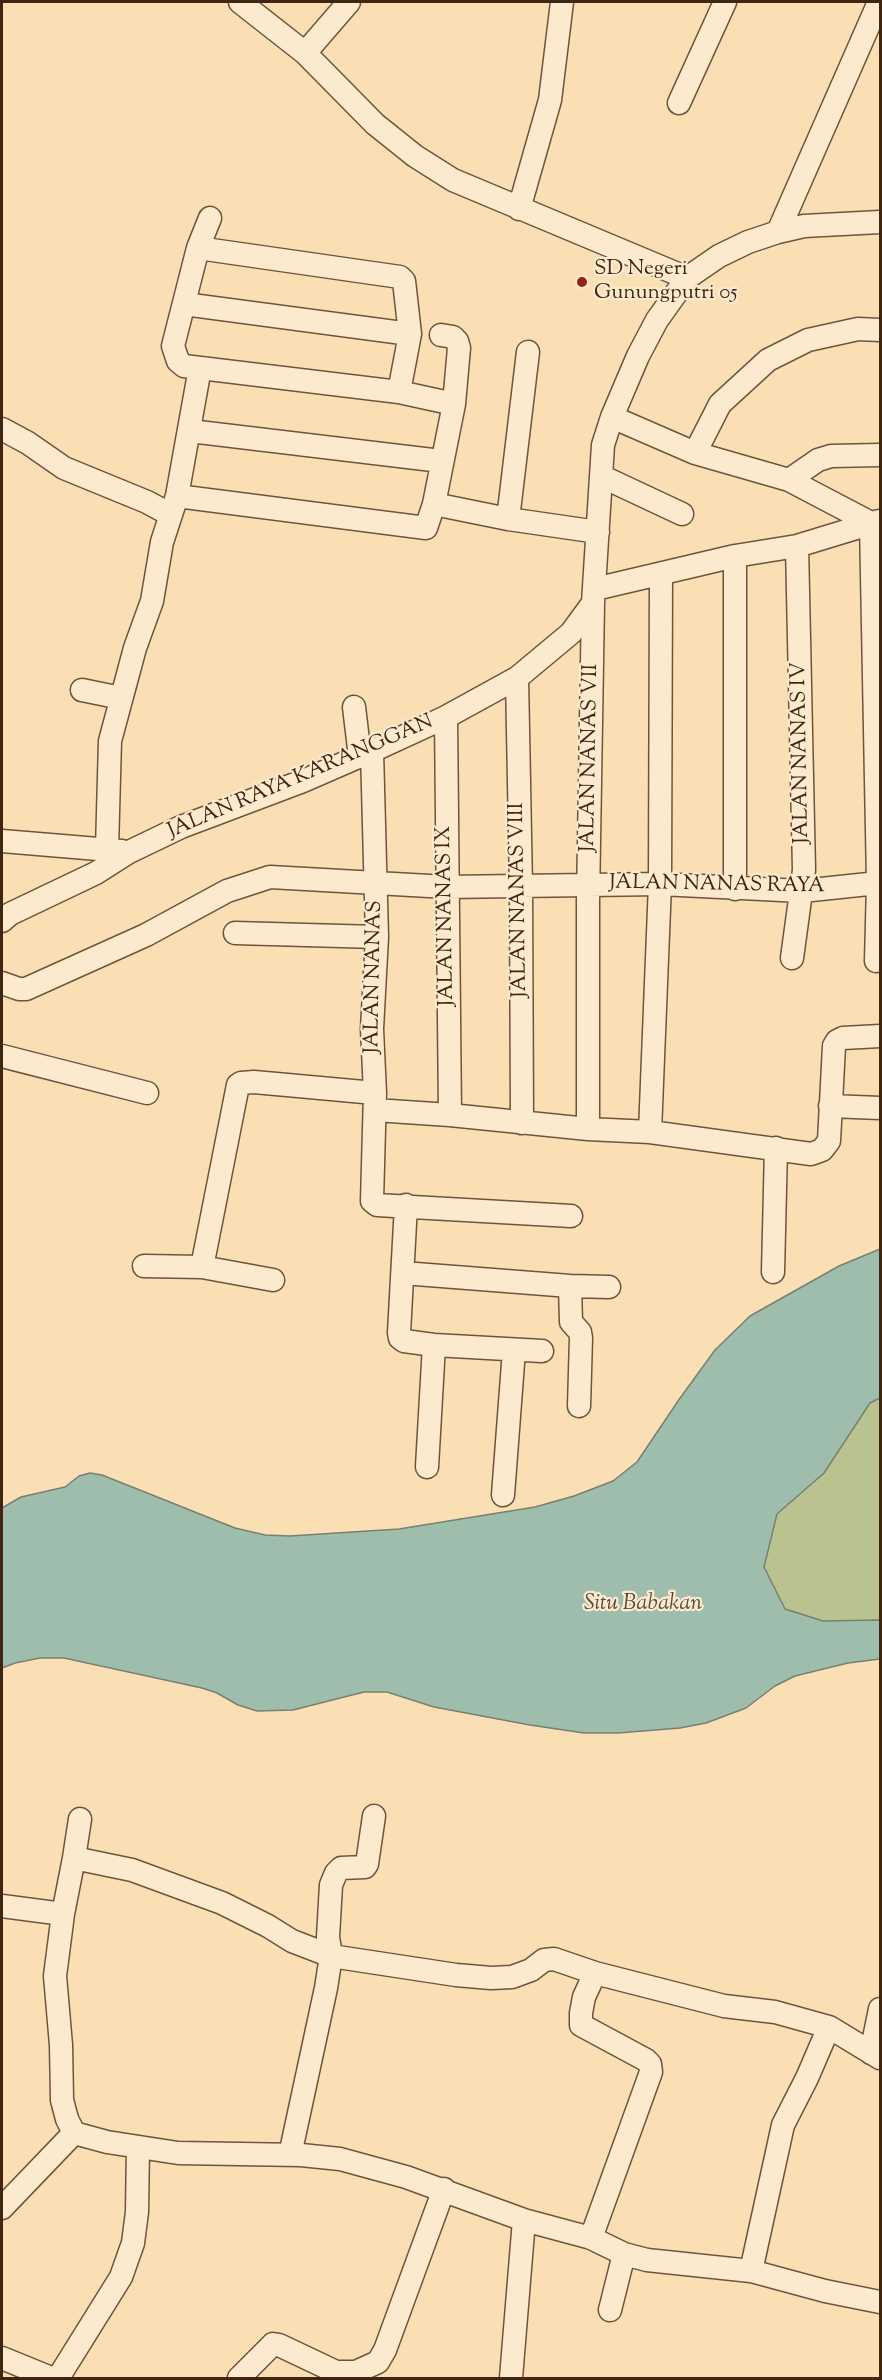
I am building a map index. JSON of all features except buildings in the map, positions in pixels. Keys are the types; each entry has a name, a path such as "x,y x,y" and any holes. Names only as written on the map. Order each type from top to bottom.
{"street":[{"path":"240,2 305,52 375,124 415,156 453,180 687,278"},
{"path":"305,52 349,2"},
{"path":"519,209 550,100 562,2"},
{"path":"679,103 725,2"},
{"path":"778,232 879,2"},
{"path":"210,218 198,248 173,346 174,354 184,366 399,392 454,404"},
{"path":"876,522 797,546 735,556 661,574 594,596 603,445 612,417 638,356 652,329 687,278 718,256 748,242 778,232 804,226 880,222"},
{"path":"198,248 400,277 404,281 410,334 399,392"},
{"path":"184,304 410,334"},
{"path":"695,453 720,404 768,360 808,340 858,329 880,330"},
{"path":"2,429 28,443 64,468 147,502 426,528 434,504 454,404 459,348 453,337 441,335"},
{"path":"508,519 528,352"},
{"path":"2,841 118,851 110,741 135,648 152,602 162,542 174,506 190,431 200,368"},
{"path":"612,417 695,453 789,480 876,522"},
{"path":"190,431 441,461"},
{"path":"789,480 818,460 831,456 880,455"},
{"path":"601,476 682,514"},
{"path":"434,504 508,519 597,532"},
{"path":"876,522 878,884 876,962"},
{"name":"JALAN NANAS IV","path":"792,958 802,891 804,858 797,546"},
{"path":"735,556 735,889"},
{"path":"650,1132 660,884 661,574"},
{"name":"JALAN RAYA KARANGGAN","path":"2,921 10,914 96,873 118,851 303,781 446,717 517,678 571,633 594,596"},
{"name":"JALAN NANAS VII","path":"588,1129 594,596"},
{"name":"JALAN NANAS VIII","path":"517,678 522,1123"},
{"path":"82,690 121,698"},
{"name":"JALAN NANAS","path":"354,707 366,754 375,884 376,937 372,1029 375,1102 372,1202 377,1205 406,1205"},
{"name":"JALAN NANAS IX","path":"446,717 450,1115"},
{"name":"JALAN NANAS RAYA","path":"2,983 26,989 146,935 227,891 270,877 447,886 660,884 802,891 878,884"},
{"path":"235,933 376,937"},
{"path":"202,1267 238,1085 241,1083 254,1082 450,1115 588,1129 650,1132 776,1148 811,1155 822,1150 829,1141 834,1046 843,1038 880,1036"},
{"path":"2,1056 147,1093"},
{"path":"830,1106 880,1108"},
{"path":"773,1272 776,1148"},
{"path":"543,1351 434,1345 404,1341 400,1338 406,1205 571,1216"},
{"path":"144,1266 202,1267 273,1280"},
{"path":"404,1273 609,1287"},
{"path":"570,1286 571,1322 580,1332 581,1338 579,1406"},
{"path":"427,1467 434,1345"},
{"path":"503,1495 514,1350"},
{"path":"290,2155 331,1956 328,1937 331,1885 341,1868 365,1867 368,1864 374,1816"},
{"path":"74,2133 62,2100 61,2045 55,1976 63,1914 80,1819"},
{"path":"74,1858 132,1870 222,1903 292,1941 331,1956 491,1978 512,1977 531,1970 544,1960 554,1959 595,1973 724,2006 775,2012 829,2027 876,2056 880,2009"},
{"path":"2,1906 63,1914"},
{"path":"591,2238 651,2072 650,2064 646,2061 581,2025 584,1997 595,1973"},
{"path":"751,2271 783,2125 829,2027"},
{"path":"74,2133 178,2153 290,2155 340,2159 444,2190 524,2220 591,2238 624,2254 647,2260 751,2271 825,2291 880,2302"},
{"path":"2,2208 74,2133"},
{"path":"58,2379 121,2277 133,2243 137,2212 138,2147"},
{"path":"239,2379 273,2344 336,2372 356,2372 378,2361 385,2350 444,2190"},
{"path":"512,2379 524,2220"},
{"path":"610,2310 624,2254"},
{"path":"2,2358 51,2379"}],"green space":[{"path":"880,1398 880,1620 823,1621 785,1609 764,1567 777,1514 824,1473 870,1403"}],"water":[{"name":"Situ Babakan","path":"880,1249 880,1398 870,1403 824,1473 777,1514 764,1567 785,1609 823,1621 880,1620 880,1659 848,1663 795,1676 775,1686 746,1708 706,1723 680,1728 618,1733 584,1733 530,1725 434,1707 387,1692 364,1692 293,1710 257,1711 202,1688 64,1658 40,1658 2,1668 2,1508 21,1497 65,1487 79,1476 90,1473 102,1475 235,1528 265,1535 290,1536 399,1529 535,1507 574,1496 613,1481 637,1462 715,1350 750,1316 839,1266"}],"place":[{"name":"SD Negeri Gunungputri 05","path":"582,282"}]}
